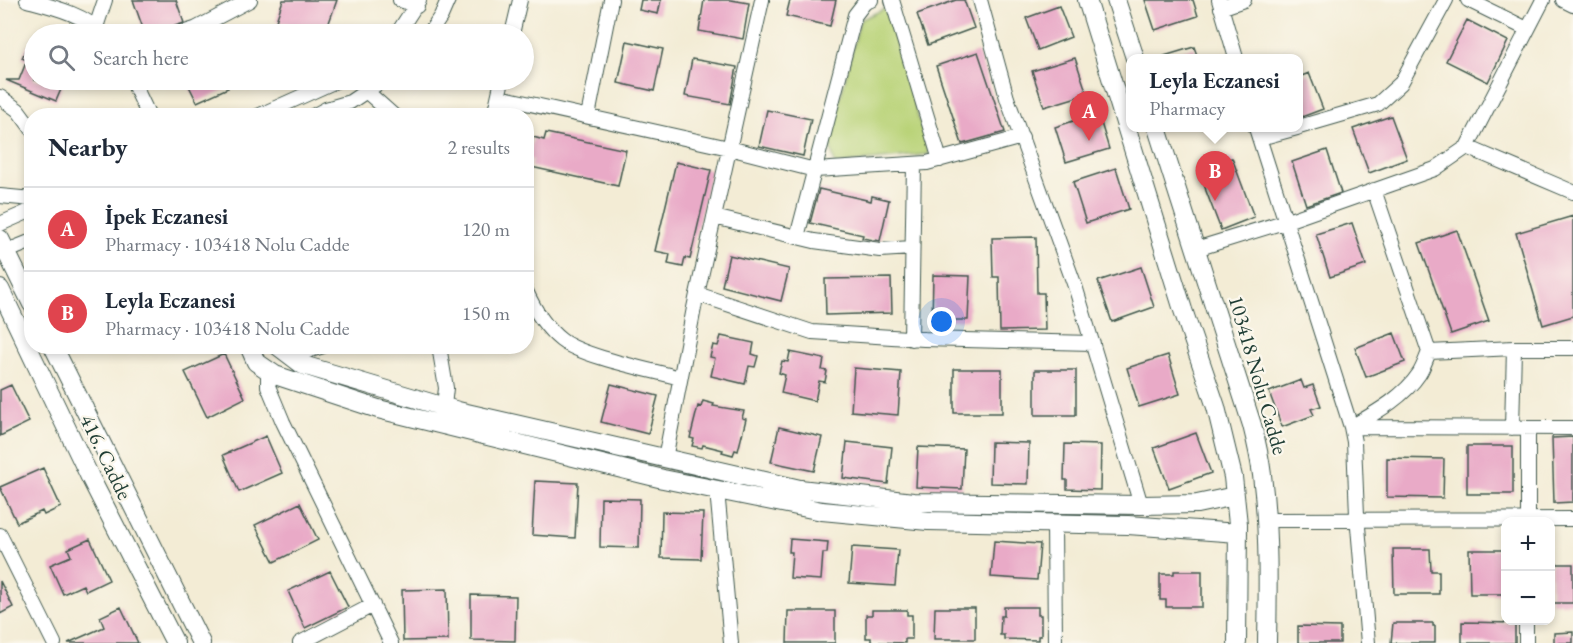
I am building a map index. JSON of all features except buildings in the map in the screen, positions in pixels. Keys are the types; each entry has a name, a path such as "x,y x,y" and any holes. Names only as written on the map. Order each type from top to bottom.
{"main road":[{"path":"1087,0 1126,127"},
{"path":"1116,0 1134,54"},
{"path":"1127,132 1182,310 1216,406 1233,477 1238,533 1237,643"},
{"name":"103418 Nolu Cadde","path":"1158,132 1252,425 1262,473 1266,520 1267,643"},
{"path":"2,248 24,289"},
{"name":"416. Cadde","path":"0,289 24,339"},
{"name":"416. Cadde","path":"31,354 90,477 175,643"},
{"path":"57,354 201,643"},
{"path":"252,354 256,362 275,375 334,396 427,422 663,479 822,511 938,521 1128,525 1238,533"},
{"path":"289,354 303,365 444,406 800,489 913,502 1141,506 1197,504 1235,495"}],"street":[{"path":"27,0 64,10 87,24"},
{"path":"100,24 105,0"},
{"path":"204,24 250,0"},
{"path":"400,0 418,3 404,24"},
{"path":"436,24 448,0"},
{"path":"514,24 520,0"},
{"path":"588,116 611,0"},
{"path":"665,459 697,294 762,0"},
{"path":"797,237 855,15 865,2 871,0"},
{"path":"892,0 940,160"},
{"path":"980,0 1007,98 1077,289 1141,506"},
{"path":"1235,54 1220,4 1244,0"},
{"path":"1303,126 1378,104 1390,95 1401,83 1446,0"},
{"path":"1468,0 1527,29"},
{"path":"1197,249 1287,221 1435,169 1467,147 1543,0"},
{"path":"1563,0 1573,5"},
{"path":"137,90 145,108"},
{"path":"276,108 316,90"},
{"path":"496,108 500,90"},
{"path":"329,108 350,102 366,91 385,108"},
{"path":"0,97 18,110 24,118"},
{"path":"499,97 729,148 815,170 914,164 940,160 1022,137"},
{"path":"1258,133 1351,427 1354,442 1357,521 1368,643"},
{"path":"1467,147 1573,192"},
{"path":"911,339 914,164"},
{"path":"1351,427 1400,394 1419,374 1429,352 1374,190"},
{"path":"0,196 24,198"},
{"path":"0,224 24,214"},
{"path":"714,217 797,237 880,250 912,248"},
{"path":"2,248 24,243"},
{"path":"697,294 812,332 911,339 1093,343"},
{"path":"534,307 550,330 563,342 587,353 680,378"},
{"path":"1512,428 1514,348"},
{"path":"1429,352 1573,348"},
{"path":"440,354 446,388 444,406"},
{"path":"268,370 268,386 283,422 391,643"},
{"path":"1351,427 1573,428"},
{"path":"1528,428 1528,517"},
{"path":"717,490 731,643"},
{"path":"1555,519 1573,519"},
{"path":"1266,520 1501,520"},
{"path":"1054,523 1055,643"},
{"path":"0,535 4,553 54,643"},
{"path":"300,643 373,605"},
{"path":"1526,625 1526,643"}],"green space":[{"path":"886,8 929,154 835,164 831,149 831,135 860,20"}],"place":[{"name":"İpek Eczanesi","path":"1089,141"},
{"name":"Leyla Eczanesi","path":"1215,201"}]}
